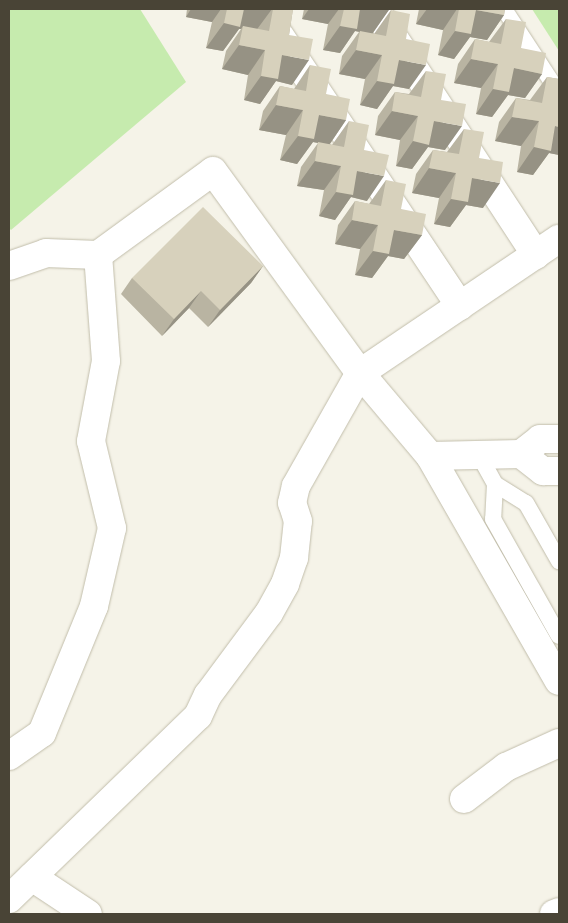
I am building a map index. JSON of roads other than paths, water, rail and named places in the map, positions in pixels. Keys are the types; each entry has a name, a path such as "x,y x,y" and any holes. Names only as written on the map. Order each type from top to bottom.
{"street":[{"path":"262,9 460,306"},
{"path":"375,9 536,255"},
{"path":"9,266 46,253 98,255 213,171 360,373 430,456 559,681"},
{"path":"9,899 198,716 208,694 269,613 285,584 294,558 298,521 292,503 296,486 360,373 559,240"},
{"path":"9,756 42,733 94,606 112,528 91,441 106,361 98,255"},
{"path":"430,456 520,454 540,440 559,440"},
{"path":"520,454 543,471 559,471"},
{"path":"464,799 506,766 559,743"},
{"path":"32,877 88,914"},
{"path":"554,914 559,912"}],"lane":[{"path":"504,9 559,94"},
{"path":"479,455 496,484 526,503 559,561"},
{"path":"496,484 493,519 559,636"}]}
